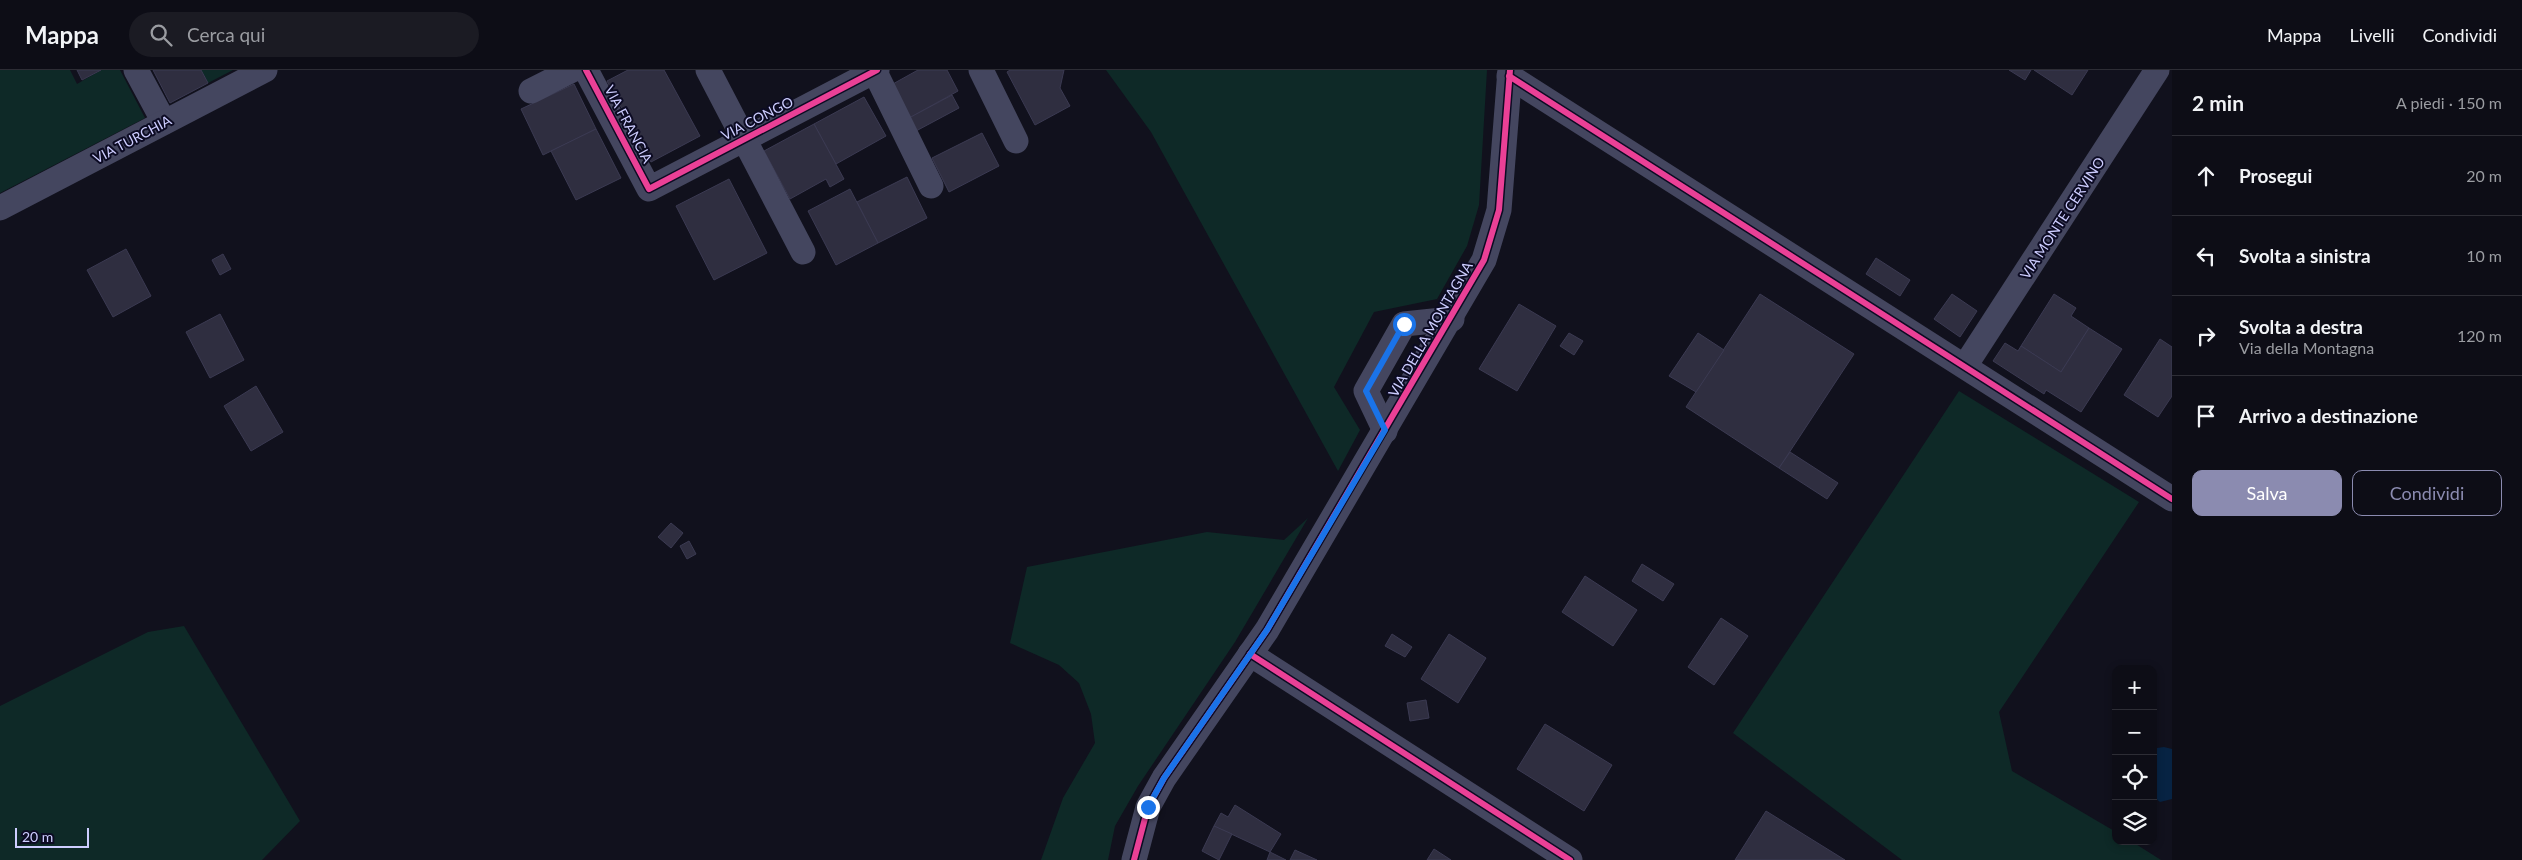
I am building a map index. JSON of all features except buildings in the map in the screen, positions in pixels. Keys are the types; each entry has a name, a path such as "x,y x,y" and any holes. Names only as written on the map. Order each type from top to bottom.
{"street":[{"path":"136,70 164,122"},
{"name":"VIA TURCHIA","path":"0,208 264,70"},
{"path":"531,90 572,70"},
{"name":"VIA FRANCIA","path":"586,70 648,189"},
{"path":"708,70 803,252"},
{"path":"875,70 931,186"},
{"name":"VIA CONGO","path":"648,189 875,70"},
{"path":"981,70 1016,142"},
{"name":"VIA MONTE CERVINO","path":"1965,366 2158,70"},
{"path":"1510,73 2172,498"},
{"name":"VIA DELLA MONTAGNA","path":"1134,860 1148,807 1164,778 1267,630 1452,319 1484,260 1499,210 1510,73"},
{"path":"1385,430 1366,391 1404,324 1452,319"},
{"path":"1250,654 1570,860"}],"green space":[{"path":"0,70 70,70 77,84 101,70 120,70 145,118 0,193"},
{"path":"201,70 233,70 208,83"},
{"path":"1106,70 1487,70 1479,205 1467,246 1437,299 1374,312 1334,387 1360,430 1338,471 1151,132"},
{"path":"1959,391 2139,502 1999,712 2012,771 2112,830 2112,845 2137,845 2161,860 1902,860 1733,733"},
{"path":"1308,518 1235,642 1138,786 1115,826 1108,860 1041,860 1063,798 1095,743 1091,714 1079,683 1059,665 1010,643 1027,567 1207,532 1284,540"},
{"path":"184,626 300,821 262,860 0,860 0,706 148,632"}],"water":[{"path":"2157,748 2172,749 2172,799 2160,802 2157,799"}],"cycle path":[{"path":"586,70 649,189 877,70"},
{"path":"1134,860 1148,807 1164,778 1267,630 1484,260 1499,210 1510,70"},
{"path":"1509,76 2172,499"},
{"path":"1250,654 1570,860"}],"route":[{"path":"1148,807 1164,778 1267,630 1385,430 1366,391 1404,324"}]}
